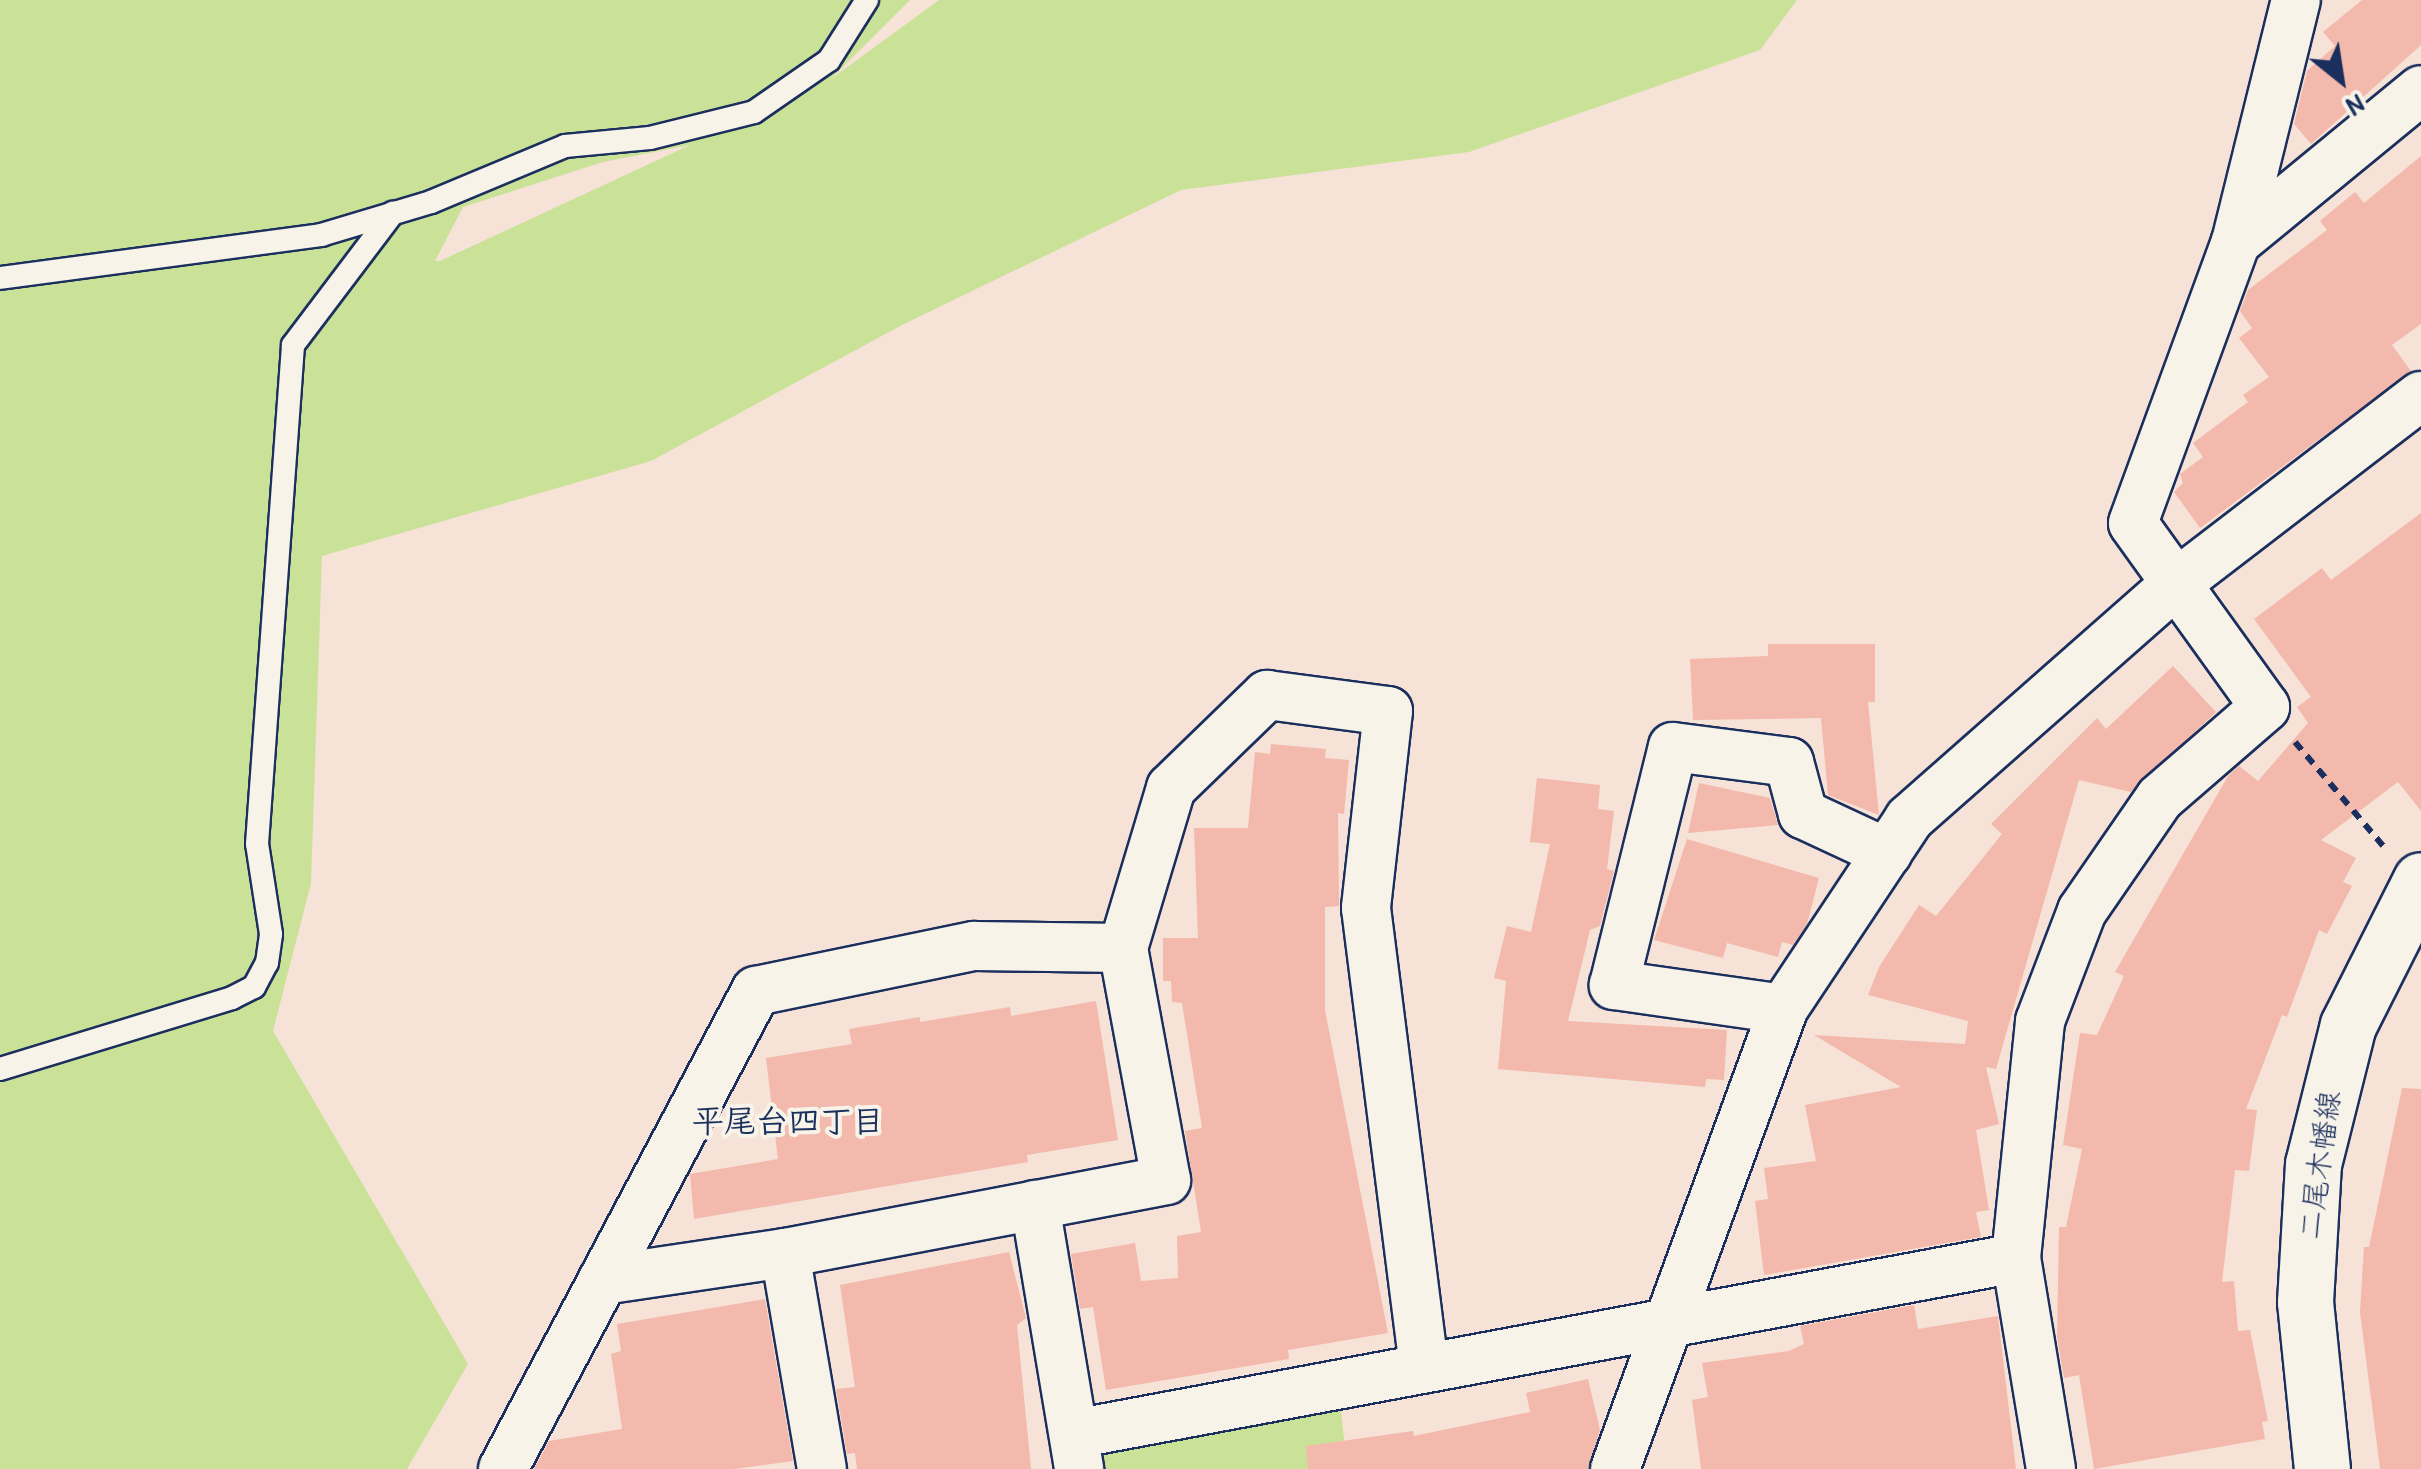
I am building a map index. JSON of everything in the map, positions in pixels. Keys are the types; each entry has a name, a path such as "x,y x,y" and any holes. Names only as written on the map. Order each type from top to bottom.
{"main road":[{"name":"二尾木幡線","path":"2322,1469 2305,1302 2313,1164 2348,1024 2408,869"}],"street":[{"path":"2051,1469 2016,1258 2040,1021 2082,912 2160,798 2265,708 2172,586 2133,522 2236,242 2296,0"},
{"path":"2236,242 2421,90"},
{"path":"1615,1469 1783,1009 1909,819 2172,586 2421,396"},
{"path":"603,1280 785,1253 1166,1180 1124,948 1171,788 1266,695 1388,711 1366,908 1424,1368"},
{"path":"1783,1009 1614,985 1673,747 1788,762 1803,814 1887,852"},
{"path":"503,1469 756,991 974,946 1124,948"},
{"path":"1035,1205 1076,1452 1424,1368 2016,1258"},
{"path":"785,1253 822,1469"}],"lane":[{"path":"0,278 227,252 392,213 565,146 650,138 754,112 830,60 866,0"},
{"path":"0,1069 232,998 254,987 268,962 271,934 257,844 293,345 392,213"}],"path":[{"path":"2265,708 2408,869"}],"green space":[{"path":"0,0 910,0 831,79 939,0 1797,0 1760,50 1469,152 1181,190 902,325 651,461 322,556 311,883 273,1031 468,1364 407,1469 0,1469","holes":["690,145 435,261 463,207 603,162"]},
{"path":"1341,1410 1347,1469 1079,1469 1074,1434"}],"building":[{"path":"2362,0 2421,0 2421,45 2311,144 2294,124 2307,71 2335,46 2323,32"},
{"path":"2421,156 2421,324 2392,345 2411,371 2200,528 2174,492 2183,483 2180,474 2203,457 2193,443 2248,402 2243,395 2269,377 2239,338 2252,328 2240,311 2248,290 2327,230 2320,221 2355,192 2364,203"},
{"path":"2421,513 2421,811 2398,782 2321,840 2356,858 2343,882 2352,886 2327,934 2319,930 2287,1017 2282,1015 2246,1109 2257,1110 2249,1171 2235,1170 2222,1282 2234,1281 2238,1331 2250,1330 2268,1421 2262,1422 2265,1439 2094,1469 2079,1375 2064,1378 2057,1337 2059,1227 2066,1227 2082,1149 2063,1145 2080,1033 2097,1035 2124,976 2115,972 2228,776 2239,766 2258,781 2308,723 2297,707 2311,697 2254,619 2322,568 2331,580"},
{"path":"1768,644 1875,644 1875,702 1868,702 1879,815 1828,795 1821,718 1693,720 1690,659 1768,656"},
{"path":"2173,666 2216,712 2131,792 2079,780 1996,1069 1986,1067 1999,1124 1976,1130 1989,1210 1976,1212 1981,1237 1764,1275 1755,1201 1768,1199 1764,1168 1816,1161 1805,1105 1901,1087 1814,1035 1965,1044 1968,1021 1868,995 1879,967 1919,905 1936,916 2002,834 1991,824 2097,718 2106,729"},
{"path":"1271,744 1326,749 1325,758 1349,760 1344,814 1338,813 1339,906 1325,907 1325,1010 1388,1333 1288,1350 1289,1359 1106,1390 1093,1307 1080,1309 1071,1254 1135,1243 1141,1281 1178,1278 1177,1236 1201,1232 1185,1131 1202,1128 1182,1003 1172,1002 1171,981 1163,981 1163,938 1198,938 1194,828 1248,828 1255,752 1270,754"},
{"path":"1537,778 1600,785 1598,809 1614,811 1607,869 1614,871 1600,926 1590,930 1568,1021 1727,1030 1724,1080 1706,1079 1705,1087 1498,1069 1506,981 1494,978 1507,926 1531,932 1550,844 1530,842"},
{"path":"1699,783 1770,798 1778,825 1688,833"},
{"path":"1687,839 1819,878 1807,924 1793,945 1782,942 1778,957 1727,943 1723,958 1654,940"},
{"path":"1096,1001 1118,1140 1027,1155 1028,1162 694,1219 690,1174 778,1159 766,1058 852,1044 849,1029 1010,1007 1011,1016"},
{"path":"2402,1088 2421,1089 2421,1469 2380,1469 2360,1312 2364,1247 2369,1247"},
{"path":"1009,1252 1026,1318 1017,1325 1031,1469 857,1469 855,1453 847,1454 836,1389 855,1387 840,1285"},
{"path":"765,1299 793,1461 734,1469 534,1469 549,1441 622,1429 611,1354 621,1351 617,1324"},
{"path":"1914,1305 1918,1329 1998,1316 2016,1469 1701,1469 1692,1400 1708,1397 1702,1363 1789,1351 1804,1344 1800,1326"},
{"path":"1588,1379 1600,1430 1588,1469 1308,1469 1306,1446 1413,1431 1414,1436 1530,1412 1526,1393"}],"district":[{"name":"平尾台四丁目","path":"788,1121"}]}
